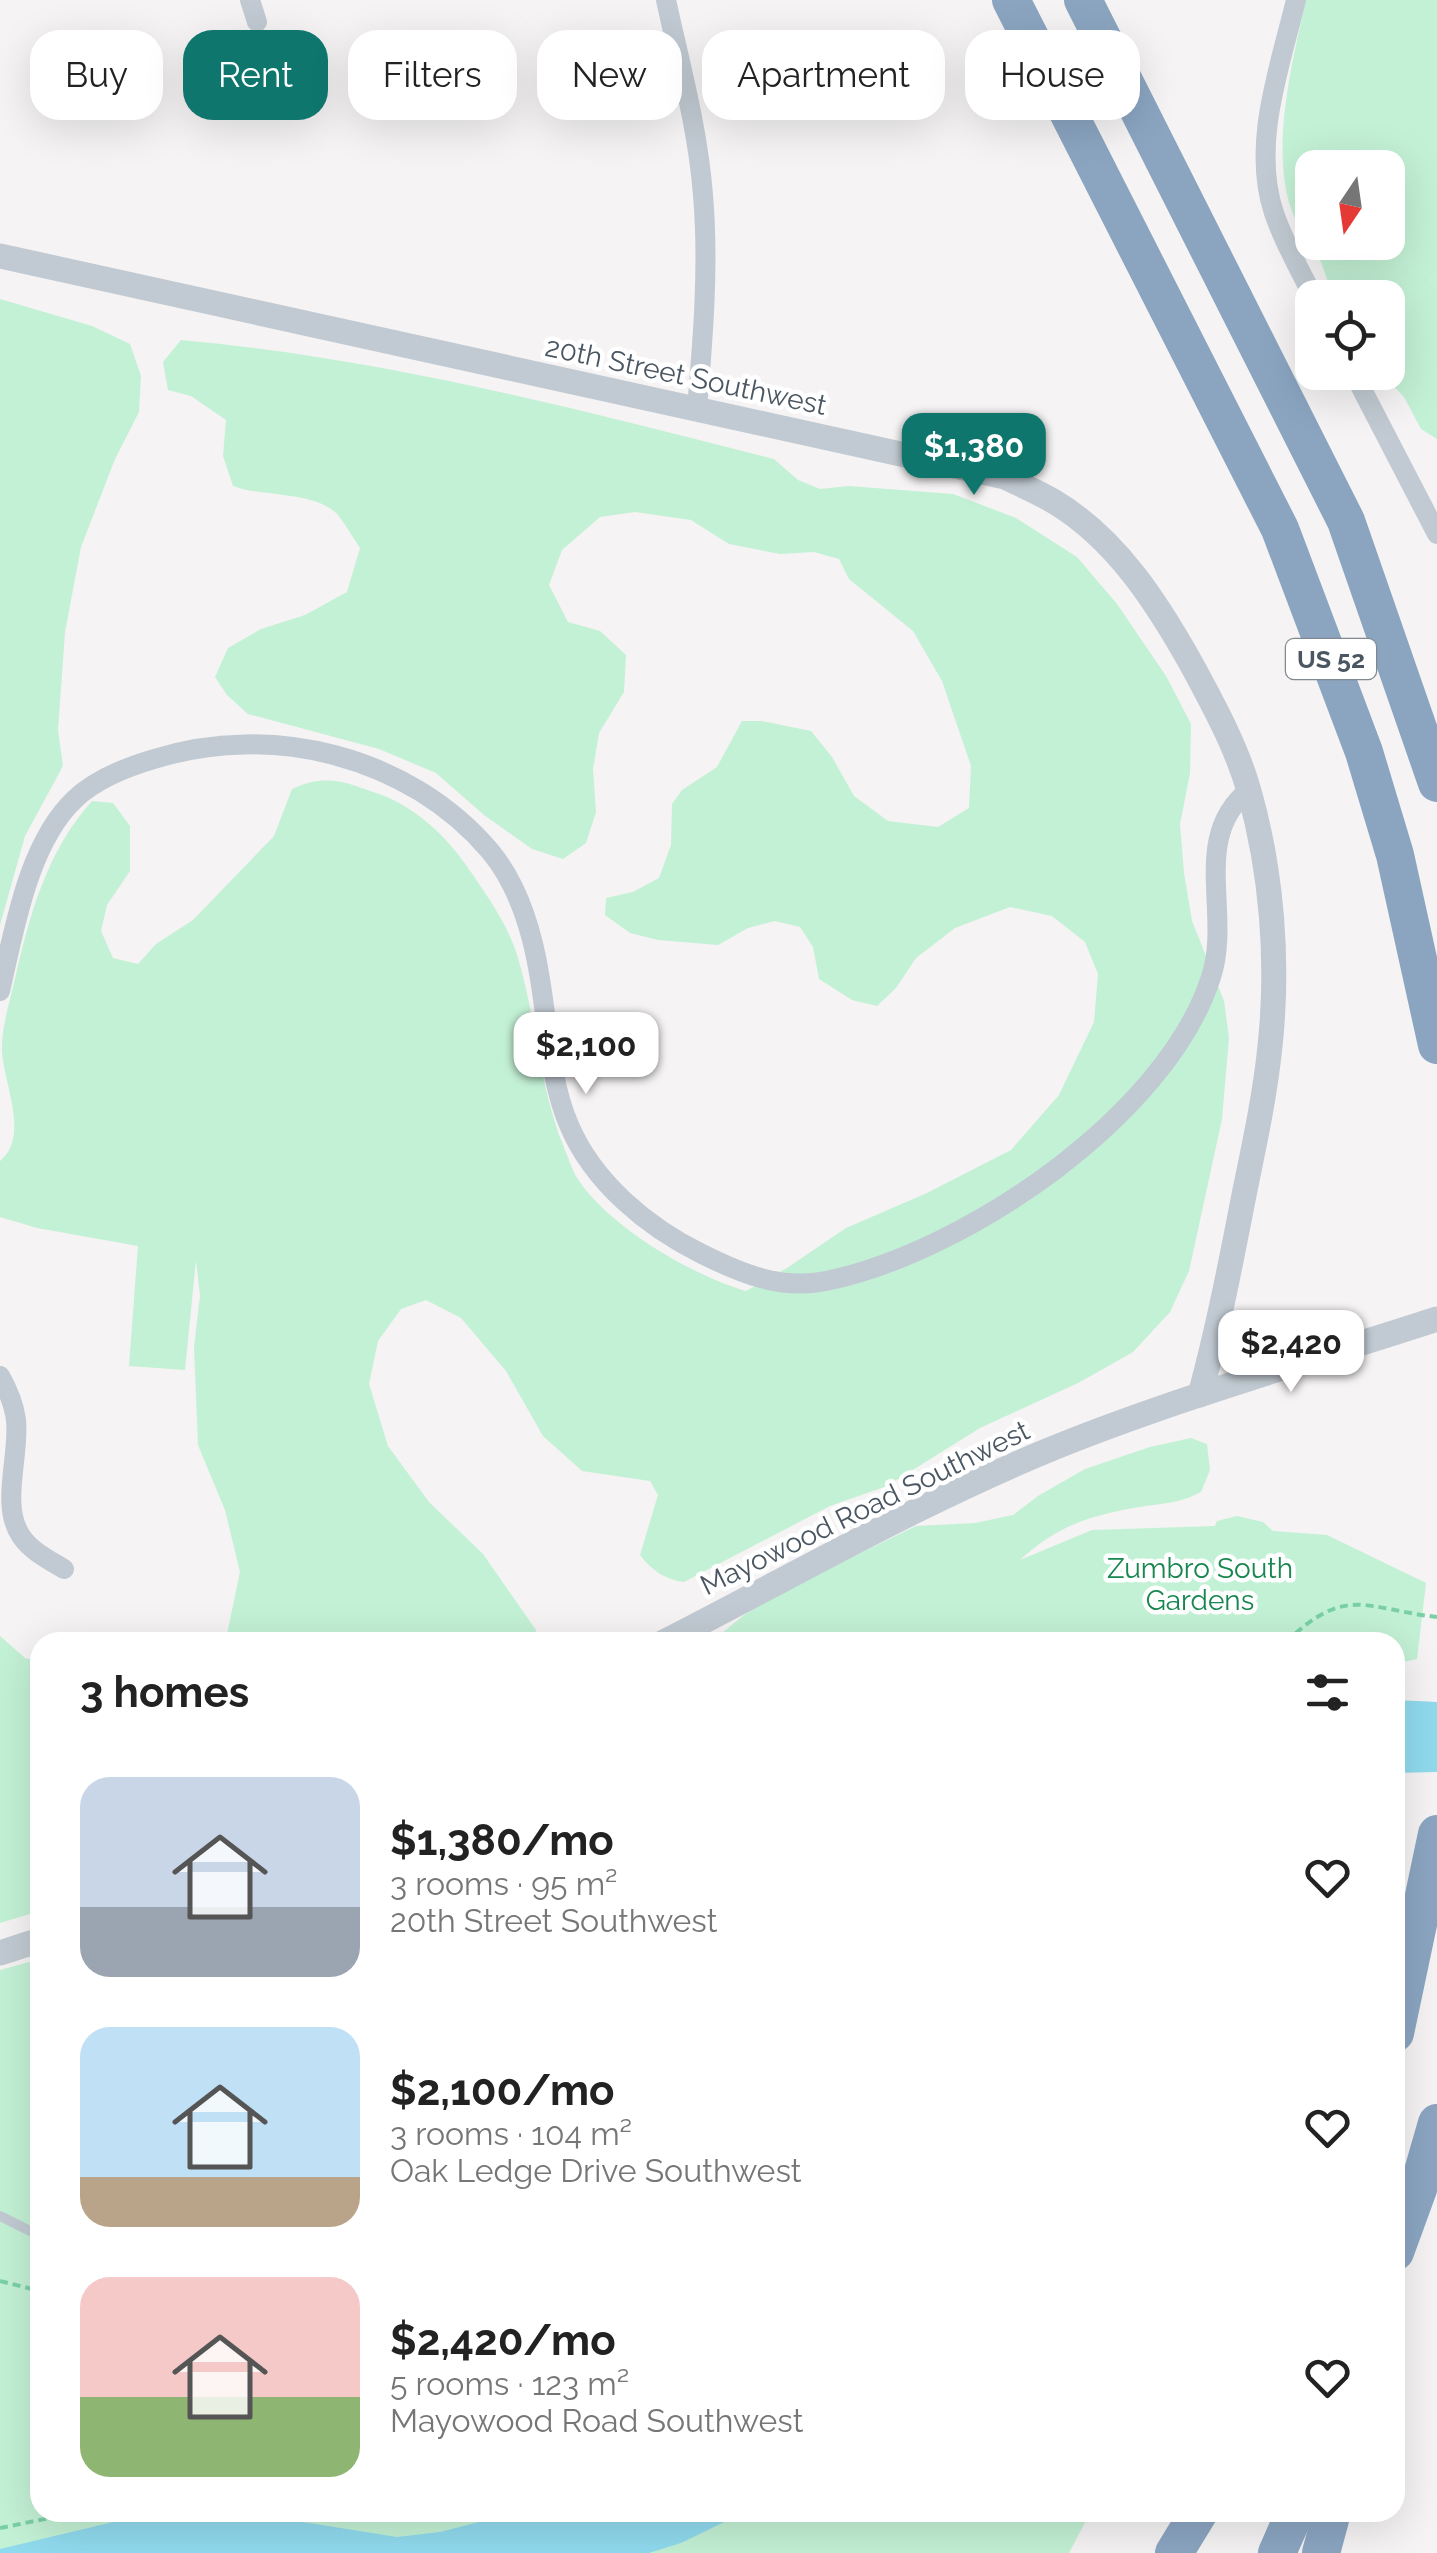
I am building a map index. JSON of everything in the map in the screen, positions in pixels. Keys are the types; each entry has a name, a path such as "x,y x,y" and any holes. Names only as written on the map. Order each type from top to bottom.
{"highway":[{"name":"US 52","path":"1010,0 1280,529 1364,752 1395,855 1437,1045"},
{"name":"US 52","path":"1083,0 1346,521 1437,783"},
{"path":"1405,1986 1437,1834"},
{"path":"1405,2238 1437,2122"},
{"path":"1405,2225 1418,2189"},
{"path":"1174,2553 1192,2522"},
{"path":"1196,2553 1210,2522"},
{"path":"1278,2553 1290,2522"},
{"path":"1321,2553 1329,2522"}],"street":[{"path":"250,0 257,22"},
{"path":"666,0 692,116 703,190 704,331 697,408"},
{"path":"1296,0 1272,105 1266,167 1274,214 1305,280"},
{"name":"20th Street Southwest","path":"0,256 1005,477 1054,501 1095,533 1136,576 1204,688 1248,790 1263,856 1272,926 1274,987 1262,1102 1217,1333 1200,1395"},
{"path":"1362,390 1437,534"},
{"path":"0,991 22,899 42,846 75,798 121,770 179,751 243,745 299,748 356,759 410,783 456,816 493,854 521,902 535,951 558,1091 568,1124 586,1158 611,1188 654,1226 739,1272 794,1284 827,1280 880,1264 971,1225 1054,1170 1123,1114 1153,1081 1191,1025 1212,977 1218,918 1215,859 1219,830 1232,803 1248,790"},
{"name":"Mayowood Road Southwest","path":"683,1632 955,1492 1060,1446 1200,1395 1437,1319"},
{"path":"0,1376 16,1420 12,1502 19,1535 38,1554 64,1569"},
{"path":"0,1952 30,1943"}],"lane":[{"path":"0,2216 30,2230"}],"path":[{"path":"1297,1632 1314,1616 1358,1602 1437,1618"},
{"path":"0,2281 30,2288"},
{"path":"0,2528 30,2522"}],"green space":[{"path":"1306,0 1437,0 1437,439 1421,429 1397,390 1405,390 1405,280 1327,280 1319,260 1405,260 1405,150 1295,150 1295,217 1283,163 1289,79"},
{"path":"0,299 92,326 130,344 141,376 139,412 115,459 81,547 65,632 58,730 63,766 25,836 0,925"},
{"path":"181,340 331,359 480,387 774,459 798,480 820,489 849,486 953,494 1016,518 1077,557 1117,604 1166,676 1191,724 1190,773 1180,824 1184,873 1192,921 1224,1001 1229,1038 1222,1119 1189,1271 1170,1312 1133,1352 1080,1382 980,1428 887,1486 830,1506 684,1582 659,1573 640,1555 658,1495 650,1481 582,1471 543,1436 506,1371 461,1318 426,1300 401,1309 378,1341 369,1384 388,1446 429,1502 483,1554 536,1632 227,1632 240,1572 225,1510 198,1445 194,1347 200,1296 196,1260 185,1370 129,1366 138,1246 37,1228 0,1217 0,1161 9,1151 14,1124 2,1052 6,1017 41,886 63,842 92,801 113,803 130,826 130,871 107,905 101,931 113,958 138,964 156,944 193,920 274,836 292,789 315,781 346,783 417,814 458,854 508,933 524,982 549,1103 577,1178 609,1214 653,1247 724,1284 746,1291 846,1228 1011,1150 1059,1095 1094,1022 1098,974 1085,942 1052,916 1010,907 955,928 916,958 896,988 877,1006 852,1000 819,979 813,947 800,927 775,921 748,928 718,945 658,940 630,933 605,915 606,898 633,892 659,878 671,845 672,804 682,790 717,767 742,721 811,731 832,757 854,796 888,821 938,827 969,808 971,766 942,681 913,631 849,579 839,559 814,552 780,554 729,544 691,520 635,512 600,517 562,550 549,585 568,622 600,631 626,655 624,692 599,733 593,769 596,812 586,843 563,859 532,849 484,815 436,773 379,749 248,714 227,695 215,677 228,648 261,629 305,615 347,592 360,548 328,507 303,498 233,486 223,456 226,420 191,396 168,390 163,362"},
{"name":"Zumbro South Gardens","path":"1191,1438 1207,1444 1210,1470 1201,1492 1086,1520 1059,1531 1020,1560 1092,1530 1215,1526 1217,1521 1237,1516 1263,1522 1273,1531 1327,1535 1426,1583 1417,1659 1405,1662 1405,1632 723,1632 781,1592 916,1526 975,1523 1013,1515 1085,1469"},
{"path":"0,1636 30,1659 30,1914 0,1923"},
{"path":"30,1962 30,2522 176,2522 32,2553 0,2549 0,1970"},
{"path":"302,2522 481,2522 383,2551"},
{"path":"683,2522 1085,2522 1069,2553 626,2553"}],"water":[{"path":"1405,1700 1437,1702 1437,1772 1405,1773"},
{"path":"113,2522 303,2522 397,2537 479,2522 724,2522 649,2553 0,2553 0,2549"}]}
